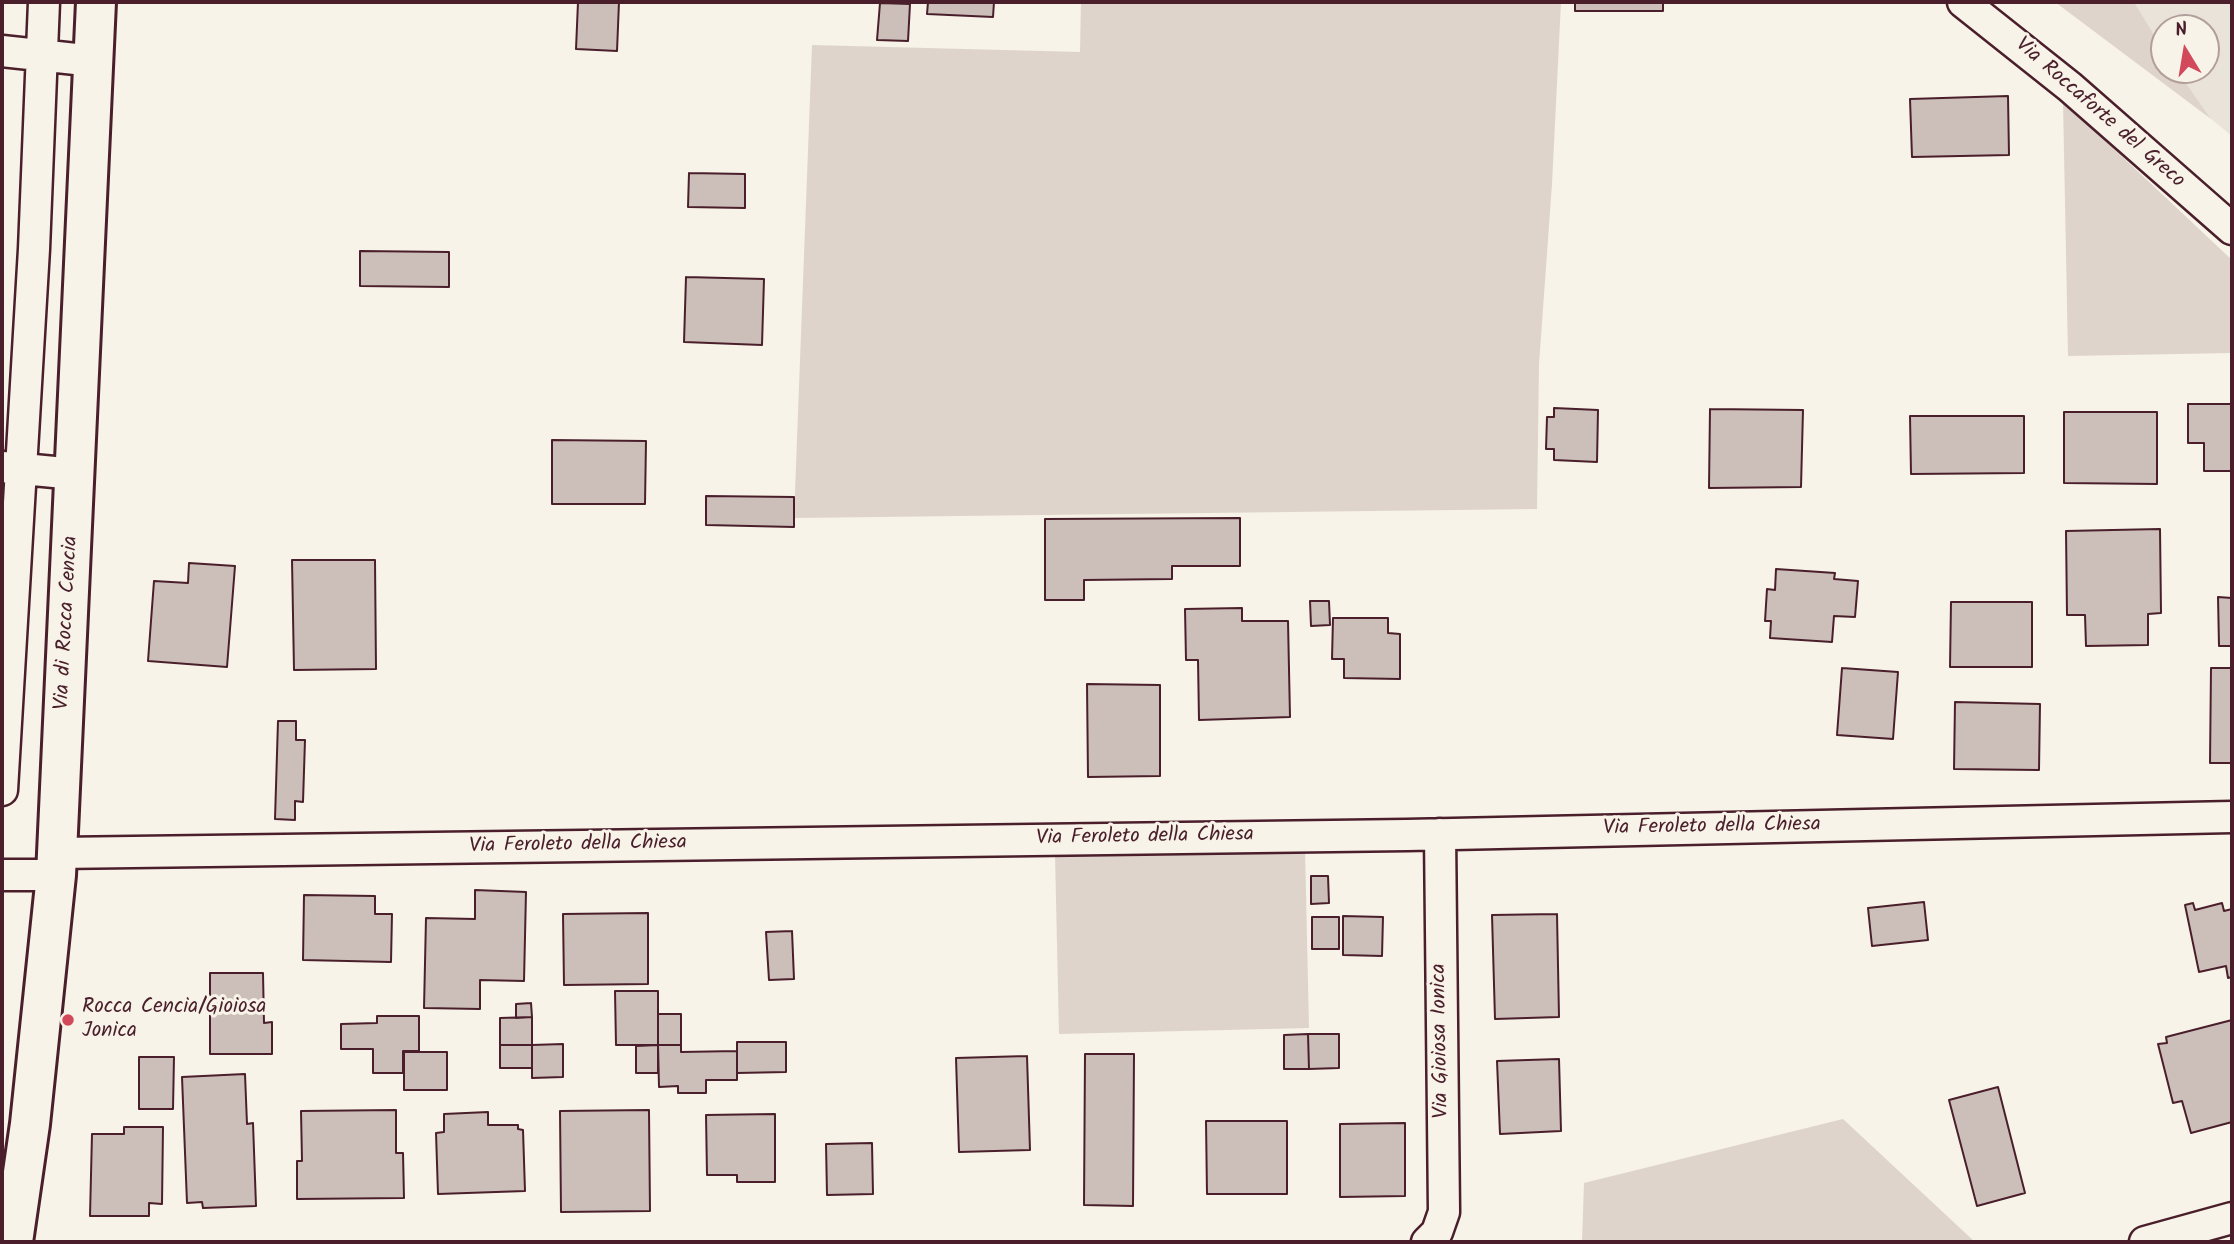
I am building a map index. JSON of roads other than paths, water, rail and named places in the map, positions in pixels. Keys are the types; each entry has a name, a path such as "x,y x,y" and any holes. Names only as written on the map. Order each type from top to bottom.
{"main road":[{"name":"Via di Rocca Cencia","path":"13,1242 11,1197 30,1125 57,864 96,2"}],"street":[{"path":"2,790 11,468 34,249 44,2"},
{"name":"Via Roccaforte del Greco","path":"1964,2 2048,69 2232,229"},
{"path":"2,51 94,61"},
{"path":"11,468 75,474"},
{"name":"Via Feroleto della Chiesa","path":"2,875 57,864 2232,817"},
{"name":"Via Gioiosa Ionica","path":"1427,1242 1437,1232 1444,1212 1440,834"},
{"path":"2145,1242 2232,1218"}],"place":[{"name":"Rocca Cencia/Gioiosa Jonica","path":"68,1020"}]}
